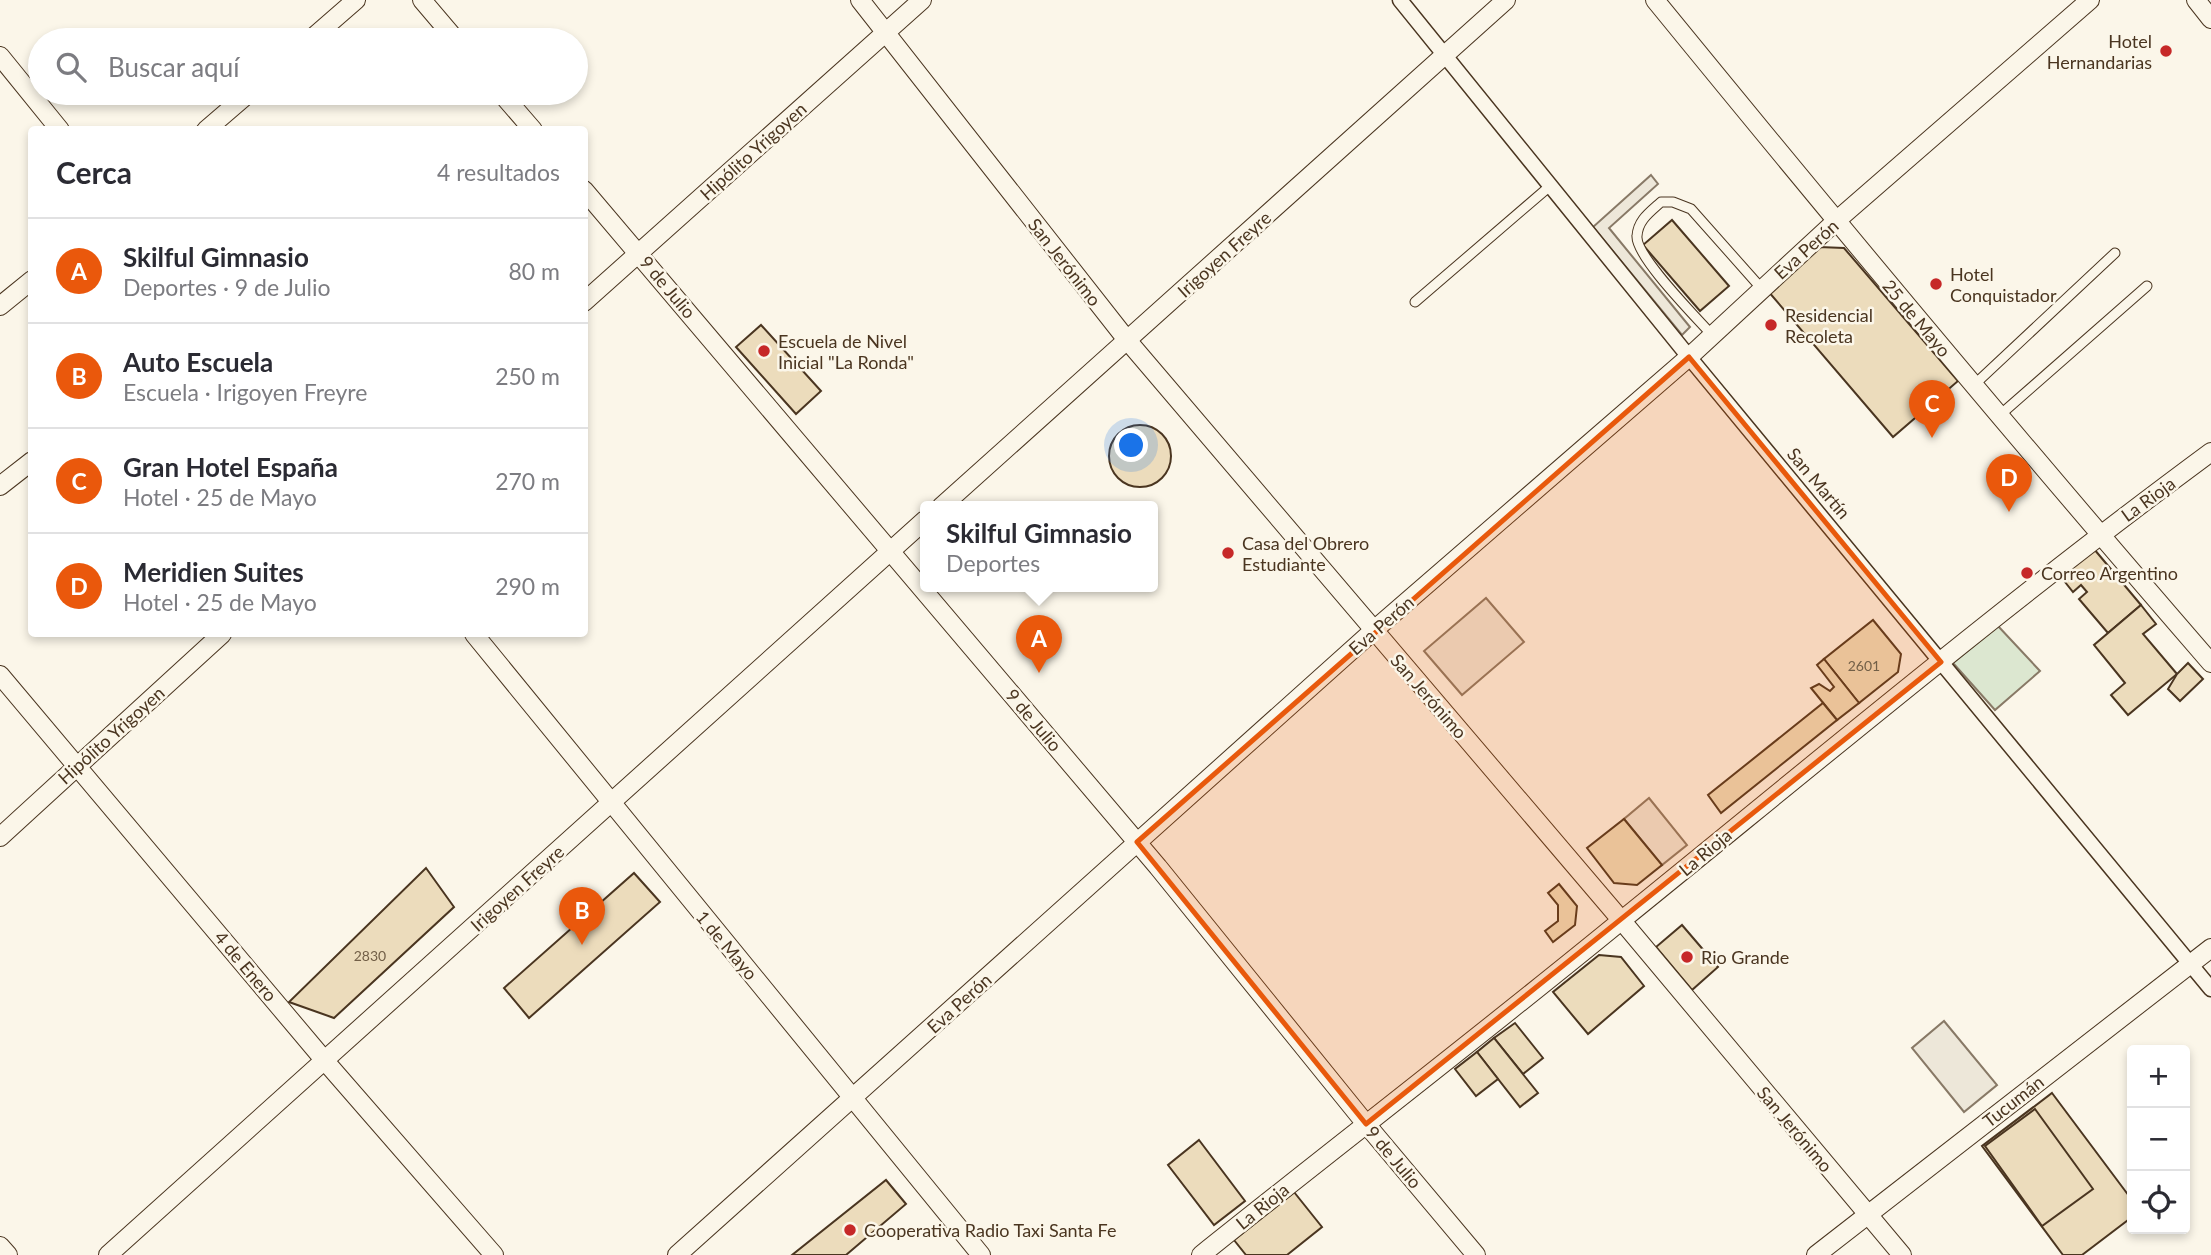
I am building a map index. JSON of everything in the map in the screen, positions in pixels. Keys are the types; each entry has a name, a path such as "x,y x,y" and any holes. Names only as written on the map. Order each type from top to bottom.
{"street":[{"path":"324,28 356,0"},
{"path":"422,0 446,28"},
{"name":"San Jerónimo","path":"859,0 887,32 1127,341 1622,921 1902,1255"},
{"name":"Hipólito Yrigoyen","path":"588,298 922,0"},
{"name":"San Martín","path":"1399,0 2211,989"},
{"name":"Irigoyen Freyre","path":"947,501 1506,0"},
{"name":"25 de Mayo","path":"1655,0 1836,222 2211,663"},
{"name":"Eva Perón","path":"677,1255 1373,631 1689,356 1836,222 2090,0"},
{"path":"2196,0 2211,19"},
{"path":"0,56 28,91"},
{"path":"40,105 57,126"},
{"path":"211,126 235,105"},
{"path":"511,105 530,126"},
{"name":"9 de Julio","path":"588,195 920,585"},
{"path":"0,306 28,282"},
{"name":"La Rioja","path":"1201,1255 1622,921 1749,815 2099,534 2211,452"},
{"path":"0,486 28,464"},
{"name":"Irigoyen Freyre","path":"108,1255 920,525"},
{"name":"9 de Julio","path":"926,592 1136,842 1476,1255"},
{"name":"Hipólito Yrigoyen","path":"0,837 219,637"},
{"name":"1 de Mayo","path":"476,637 610,804 981,1255"},
{"name":"4 de Enero","path":"0,675 325,1061 494,1255"},
{"name":"Tucumán","path":"1816,1255 2211,948"},
{"path":"0,1246 8,1255"}],"lane":[{"path":"1415,302 1550,186"},
{"path":"1712,335 1644,258 1636,239 1640,222 1661,202 1673,202 1691,209 1762,289"},
{"path":"1974,385 2115,253"},
{"path":"2000,415 2147,286"}],"highlighted area":[{"path":"1689,357 1941,662 1366,1124 1137,842"}],"green space":[{"path":"1998,626 2040,671 1995,710 1953,663"}],"shaded area":[{"path":"1651,175 1658,184 1609,228 1690,327 1682,335 1593,227"},
{"path":"1486,598 1524,642 1462,695 1424,651"},
{"path":"1649,798 1687,845 1662,865 1624,819"},
{"path":"1944,1021 1997,1085 1964,1112 1912,1048"}],"building":[{"path":"1672,220 1729,286 1700,311 1643,245"},
{"path":"1819,247 1844,248 1958,381 1893,437 1768,291"},
{"path":"761,325 821,391 796,414 736,347"},
{"path":"1140,425 1152,427 1162,434 1169,444 1169,468 1162,478 1152,485 1140,487 1128,485 1118,478 1111,468 1109,456 1111,444 1118,434 1128,427"},
{"path":"2094,549 2141,605 2108,633 2079,599 2087,592 2081,585 2073,592 2061,577"},
{"path":"2141,605 2156,624 2143,634 2177,674 2128,715 2111,695 2125,683 2094,645"},
{"path":"1873,620 1901,654 1898,672 1859,703 1824,659"},
{"path":"1824,659 1859,703 1837,720 1811,688 1819,684 1830,691 1834,687 1817,665"},
{"path":"2188,663 2203,679 2180,701 2168,689"},
{"path":"1823,703 1837,720 1721,813 1708,795"},
{"path":"1624,819 1662,865 1637,885 1614,883 1587,848"},
{"path":"426,868 454,907 334,1018 289,1002"},
{"path":"634,873 660,902 529,1018 504,988"},
{"path":"1559,884 1577,906 1575,925 1553,942 1545,931 1558,921 1558,905 1548,893"},
{"name":"Rio Grande","path":"1682,925 1718,967 1692,990 1656,947"},
{"path":"1599,955 1621,957 1644,986 1588,1034 1553,992"},
{"path":"1515,1023 1543,1058 1523,1074 1494,1038"},
{"path":"1494,1038 1538,1093 1520,1107 1477,1052"},
{"path":"1477,1052 1498,1079 1476,1096 1455,1069"},
{"path":"2052,1093 2127,1193 2127,1221 2082,1255 2063,1255 1982,1146"},
{"path":"2035,1109 2093,1189 2042,1226 1985,1146"},
{"path":"1199,1140 1245,1201 1214,1225 1168,1165"},
{"name":"Cooperativa Radio Taxi Santa Fe","path":"886,1180 906,1204 846,1255 792,1255"},
{"path":"1294,1192 1322,1227 1287,1255 1246,1255 1234,1240"}],"place":[{"name":"Hotel Hernandarias","path":"2166,51"},
{"name":"Hotel Conquistador","path":"1936,284"},
{"name":"Residencial Recoleta","path":"1771,325"},
{"name":"Escuela de Nivel Inicial \"La Ronda\"","path":"764,351"},
{"name":"Gran Hotel España","path":"1932,438"},
{"name":"Meridien Suites","path":"2009,512"},
{"name":"Casa del Obrero Estudiante","path":"1228,553"},
{"name":"Correo Argentino","path":"2027,573"},
{"name":"Skilful Gimnasio","path":"1039,673"},
{"name":"Auto Escuela","path":"582,945"},
{"name":"Rio Grande","path":"1687,957"},
{"name":"Cooperativa Radio Taxi Santa Fe","path":"850,1230"}]}
